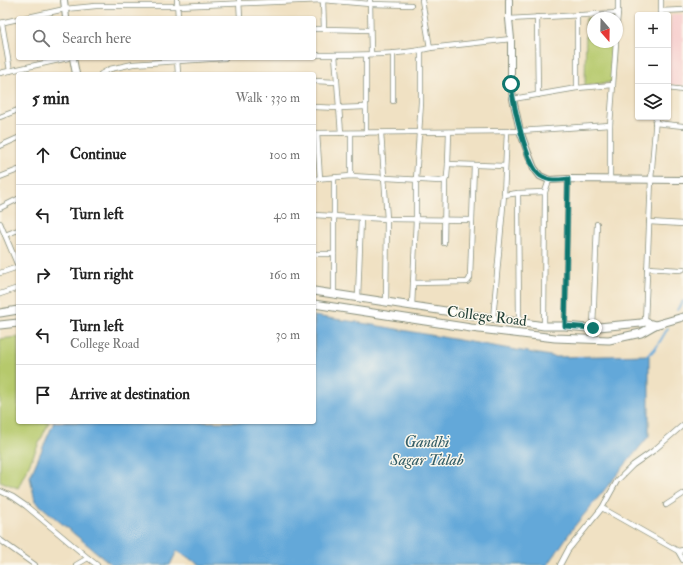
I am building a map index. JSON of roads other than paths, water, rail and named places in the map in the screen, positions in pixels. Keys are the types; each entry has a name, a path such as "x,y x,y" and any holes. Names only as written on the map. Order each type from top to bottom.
{"main road":[{"name":"College Road","path":"316,291 544,326 593,328 641,324 645,322 655,325"},
{"name":"College Road","path":"316,304 471,328 555,338 609,340 641,333 655,325 683,317"},
{"path":"0,312 16,310"},
{"path":"0,325 16,323"}],"street":[{"path":"64,0 66,16"},
{"path":"95,0 96,6"},
{"path":"177,0 178,16"},
{"path":"33,16 65,9 121,3 178,6 240,2 323,0 410,5"},
{"path":"323,0 324,29"},
{"path":"422,0 430,48"},
{"path":"509,0 511,84 513,99 520,131 528,154 534,168 540,176 549,180 683,180"},
{"path":"618,0 618,12"},
{"path":"661,0 661,12"},
{"path":"240,2 240,16"},
{"path":"366,133 370,2"},
{"path":"668,12 683,10"},
{"path":"577,15 577,88"},
{"path":"509,19 587,15"},
{"path":"537,17 538,95"},
{"path":"10,71 1,23 16,19"},
{"path":"316,29 370,30"},
{"path":"316,55 392,53 511,39"},
{"path":"610,180 610,125 616,48"},
{"path":"412,306 421,50"},
{"path":"392,53 394,101"},
{"path":"335,55 341,133"},
{"path":"0,73 59,60"},
{"path":"73,60 76,72"},
{"path":"105,72 110,69 133,64 176,60 178,72"},
{"path":"316,81 337,82"},
{"path":"513,99 577,88 613,85"},
{"path":"671,88 683,90"},
{"path":"316,107 366,107"},
{"path":"0,117 16,111"},
{"path":"645,322 651,180 656,120"},
{"path":"655,123 683,126"},
{"path":"320,179 316,133 507,132 610,125"},
{"path":"444,243 444,180 446,177 448,164 449,132"},
{"path":"493,319 504,195 507,132"},
{"path":"351,133 351,176"},
{"path":"381,133 387,219 386,302"},
{"path":"0,146 16,139"},
{"path":"448,164 505,166"},
{"path":"413,283 467,282 470,278 474,165"},
{"path":"0,177 16,171"},
{"path":"316,179 351,176 416,180 444,180"},
{"path":"334,178 334,294"},
{"path":"565,326 568,179"},
{"path":"544,326 545,192 549,180"},
{"path":"504,195 545,192"},
{"path":"518,193 519,323"},
{"path":"0,208 16,202"},
{"path":"316,216 416,220 472,220"},
{"path":"358,298 361,218"},
{"path":"649,222 683,224"},
{"path":"0,223 16,262"},
{"path":"593,328 597,224"},
{"path":"5,235 16,231"},
{"path":"316,254 334,254"},
{"path":"0,274 16,268"},
{"path":"647,268 683,269"},
{"path":"0,294 16,289"},
{"path":"560,565 568,550 602,508 617,481 633,465 683,425"},
{"path":"0,491 13,497 26,506 97,565"},
{"path":"666,505 683,494"},
{"path":"602,508 680,550 683,560"},
{"path":"0,540 35,565"},
{"path":"76,565 88,558"}],"water":[{"name":"Gandhi Sagar Talab","path":"316,316 556,357 649,355 649,436 573,528 548,565 201,565 177,551 170,565 112,565 35,501 30,477 53,424 316,424"}],"waterway":[{"path":"677,310 683,301"},
{"path":"647,356 656,347 668,328"}]}
